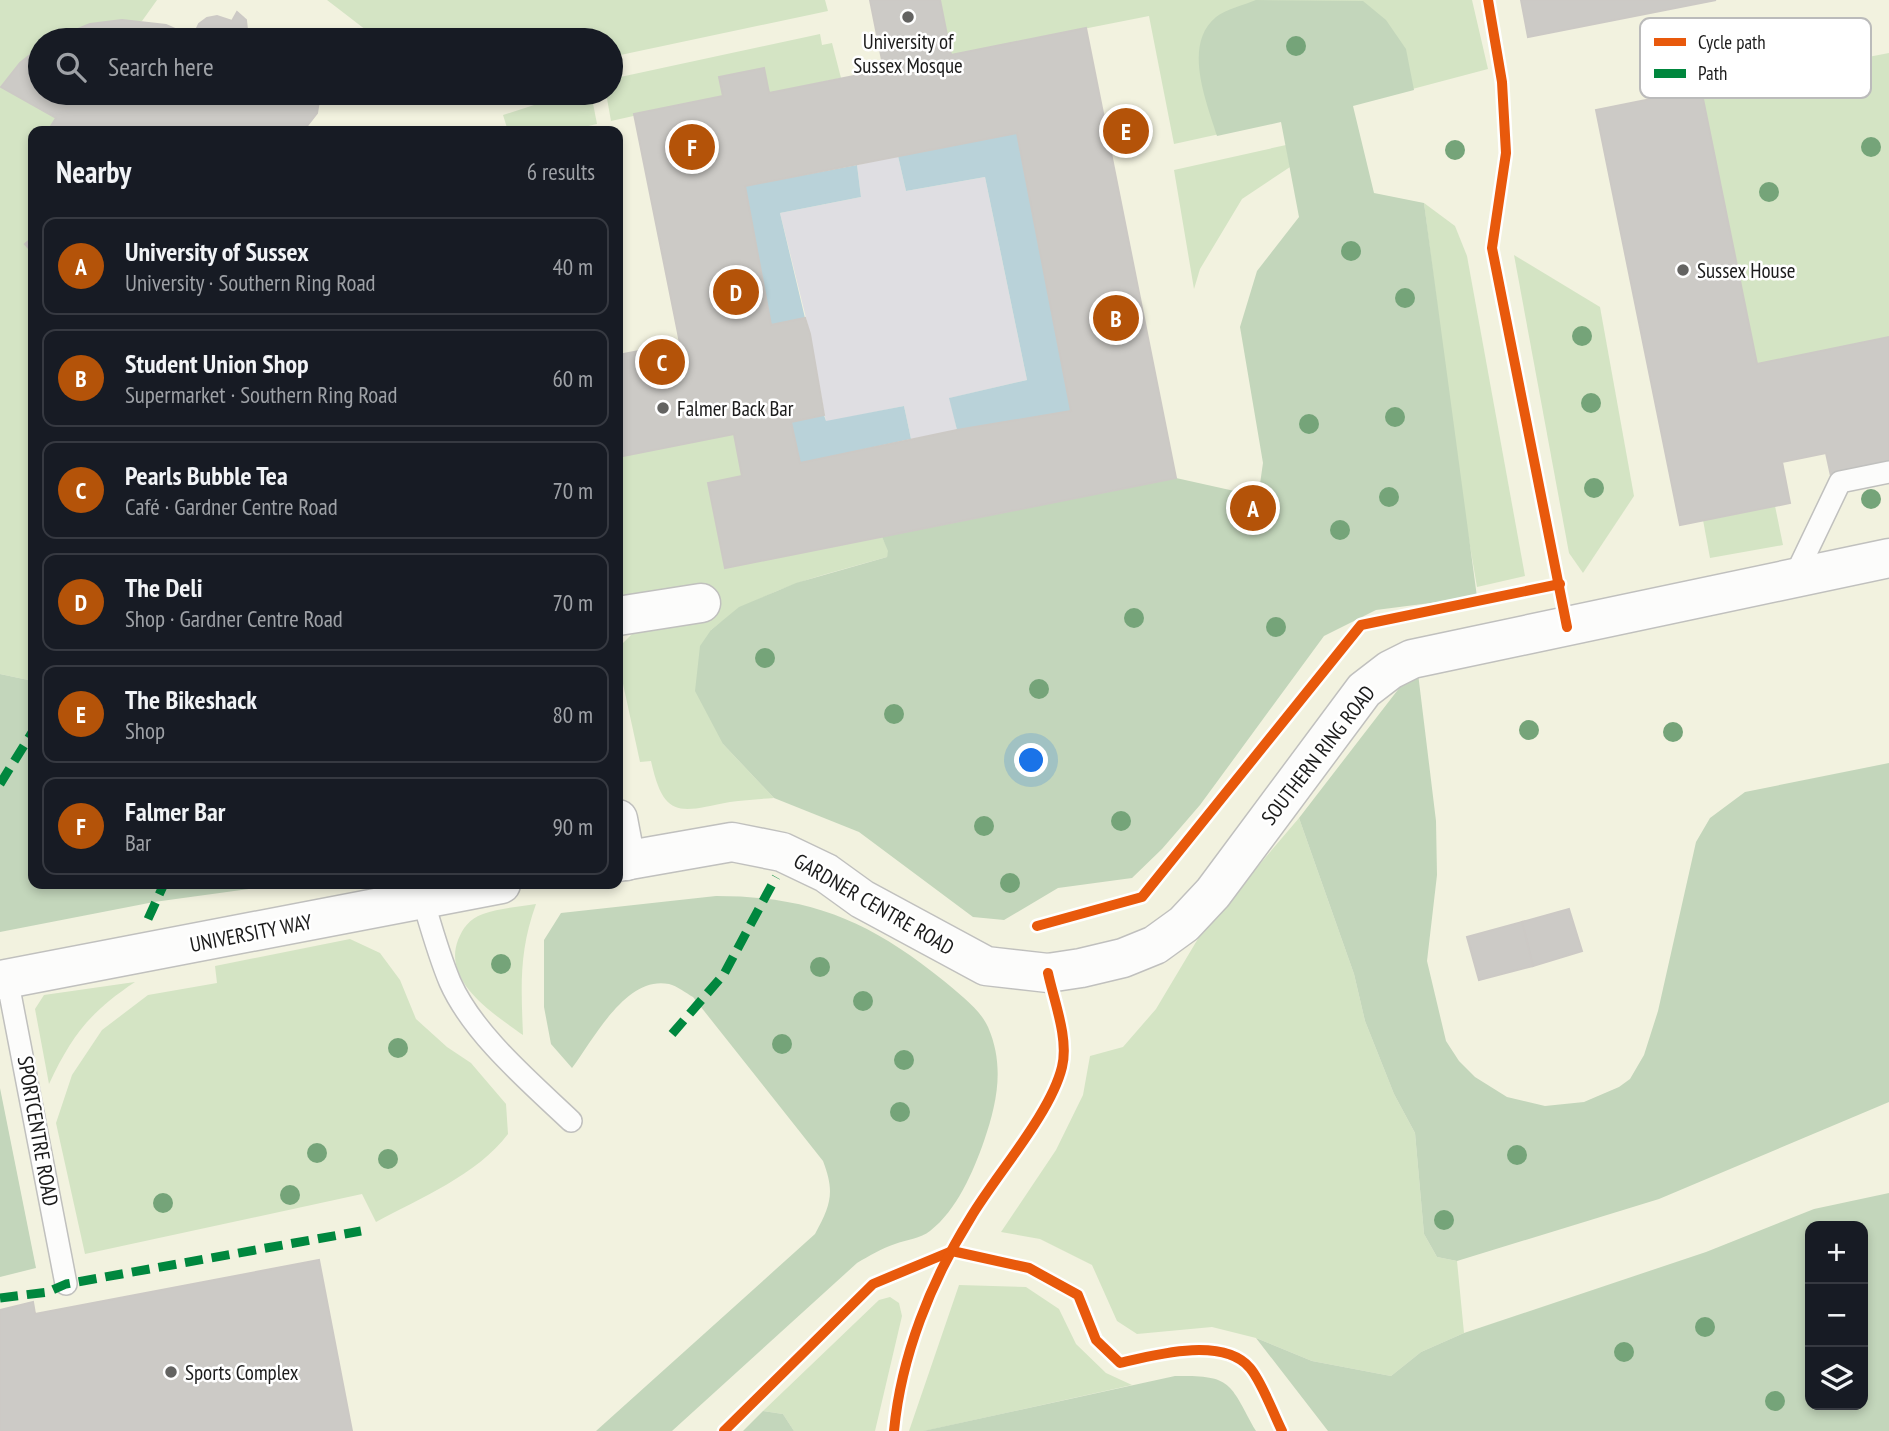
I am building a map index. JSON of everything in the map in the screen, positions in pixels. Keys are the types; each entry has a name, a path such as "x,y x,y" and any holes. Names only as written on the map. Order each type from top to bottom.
{"street":[{"name":"SOUTHERN RING ROAD","path":"1081,968 1134,954 1155,944 1184,924 1213,893 1364,690 1390,670 1412,659 1889,558"},
{"path":"623,615 701,603"},
{"name":"GARDNER CENTRE ROAD","path":"623,862 732,842 782,852 825,873 862,899 986,967 1048,973 1081,968"},
{"name":"UNIVERSITY WAY","path":"4,979 476,889"}],"lane":[{"path":"1794,578 1840,482 1889,472"},
{"path":"422,900 450,982 465,1009 517,1069 571,1121"},
{"name":"SPORTCENTRE ROAD","path":"4,979 25,1059 66,1284"}],"shaded area":[{"path":"0,0 1889,0 1889,1431 0,1431"},
{"path":"1256,0 1363,1 1386,20 1406,49 1414,90 1353,106 1374,193 1424,203 1477,597 1376,610 1324,636 1200,805 1162,849 1132,878 1058,888 1004,920 973,917 859,832 774,798 723,744 695,691 700,646 711,630 739,607 796,583 887,557 888,551 882,537 1176,478 1248,494 1260,484 1263,463 1240,327 1257,271 1299,217 1281,122 1217,136 1203,91 1199,58 1200,43 1206,29 1216,17"},
{"path":"898,156 906,191 985,177 1027,380 950,398 957,430 911,439 904,406 826,422 810,334 780,213 861,197 857,165"},
{"path":"1417,665 1436,821 1437,875 1427,961 1446,1041 1459,1061 1475,1077 1507,1097 1545,1106 1584,1102 1619,1087 1630,1079 1644,1055 1658,1011 1696,842 1710,818 1745,792 1889,763 1889,1102 1659,1199 1457,1261 1437,1257 1424,1234 1415,1133 1394,1094 1365,1021 1354,974 1299,818"},
{"path":"0,674 28,680 28,889 249,889 154,902 0,932"},
{"path":"716,896 781,901 838,916 891,942 944,981 975,1008 988,1027 993,1042 998,1070 989,1127 963,1190 940,1222 918,1237 885,1248 857,1263 672,1431 596,1431 815,1234 830,1198 829,1181 823,1161 693,997 681,990 669,984 653,984 639,989 625,999 601,1026 572,1068 551,1044 544,1007 544,940 561,913"},
{"path":"0,1088 36,1268 0,1277"},
{"path":"1889,1193 1889,1431 1328,1431 1256,1338 1312,1361 1391,1376 1421,1352 1464,1333 1706,1252 1814,1209"},
{"path":"1175,1376 1208,1377 1227,1385 1234,1392 1256,1431 923,1431"},
{"path":"763,1411 783,1414 794,1431 743,1431"}],"green space":[{"path":"0,0 157,0 142,21 91,24 81,28 28,28 28,57 1,86 28,102 28,105 34,105 56,118 51,126 28,126 28,680 0,674"},
{"path":"327,0 825,0 828,11 623,54 623,28 363,28"},
{"path":"940,0 1472,0 1488,69 1352,105 1174,144 1149,16 951,55"},
{"path":"820,34 822,45 832,43 841,78 769,93 764,68 719,77 723,96 611,121 608,105 623,105 623,76"},
{"path":"1889,53 1889,337 1757,364 1703,98 1871,98 1871,56"},
{"path":"534,105 593,105 597,124 506,126 503,115"},
{"path":"1286,145 1290,167 1242,199 1200,269 1194,289 1174,170"},
{"path":"1424,203 1455,226 1467,256 1525,576 1477,587 1461,493"},
{"path":"1514,255 1600,307 1634,496 1583,573 1569,553"},
{"path":"734,434 742,476 708,483 725,568 882,537 889,551 887,557 773,593 731,615 711,630 723,744 774,798 735,801 698,808 677,807 669,803 662,794 651,761 640,762 623,684 623,643 633,633 713,617 623,602 623,456"},
{"path":"1775,506 1783,545 1710,558 1703,520"},
{"path":"1299,818 1354,974 1365,1021 1394,1094 1415,1133 1424,1234 1437,1257 1457,1261 1464,1333 1421,1352 1391,1376 1312,1361 1256,1338 1212,1327 1137,1334 1117,1321 1092,1265 1040,1239 1001,1232 1056,1150 1083,1095 1090,1056 1123,1047 1156,1009 1202,932"},
{"path":"536,904 524,953 523,1035 474,996 457,970 455,955 460,936 474,918 496,910"},
{"path":"350,939 380,953 400,980 416,1019 447,1047 471,1063 506,1104 508,1134 495,1149 464,1174 376,1222 362,1194 85,1254 56,1123 72,1075 102,1030 148,995 217,983 215,966"},
{"path":"135,982 106,1004 84,1026 74,1038 49,1084 35,1009 44,995"},
{"path":"959,1285 1026,1287 1059,1309 1076,1344 1106,1373 1132,1385 924,1431 909,1431"},
{"path":"890,1297 899,1303 902,1316 875,1431 794,1431 783,1414 763,1411 879,1300"}],"water":[{"path":"1017,133 1071,411 957,430 949,398 1027,380 985,177 906,191 898,156"},
{"path":"857,165 861,197 780,213 805,318 771,325 745,186"},
{"path":"904,406 911,439 800,463 791,422 824,415 826,421"}],"building":[{"path":"870,0 940,0 951,55 1086,28 1176,478 725,568 708,483 742,476 734,434 623,456 623,354 680,343 634,114 723,96 719,77 764,68 769,93 884,70","holes":["1017,133 1071,411 957,430 800,463 791,422 824,415 810,334 805,318 771,325 745,186"]},
{"path":"1521,0 1716,0 1528,37"},
{"path":"237,12 246,20 247,28 197,28 207,18 217,16 232,21"},
{"path":"122,20 173,28 80,28"},
{"path":"28,57 28,102 1,87"},
{"name":"Sussex House","path":"1656,98 1703,98 1757,364 1889,337 1889,464 1831,476 1826,453 1782,462 1790,503 1680,525 1596,110"},
{"path":"33,105 318,105 317,113 307,126 51,126 56,118"},
{"path":"1569,909 1582,951 1533,966 1522,922"},
{"path":"1522,922 1533,966 1479,980 1467,937"},
{"name":"Sports Complex","path":"319,1260 352,1431 0,1431 0,1310 33,1302 35,1314"}],"marked path":[{"path":"0,784 28,739"},
{"path":"672,1034 724,974 776,877"},
{"path":"148,919 162,889"},
{"path":"0,1298 48,1292 66,1284 361,1231"}],"cycle path":[{"path":"1488,0 1502,82 1506,153 1492,248 1567,627"},
{"path":"1037,926 1142,897 1361,625 1560,584"},
{"path":"894,1431 903,1375 911,1347 943,1267 971,1217 1035,1124 1056,1085 1062,1067 1064,1044 1048,973"},
{"path":"724,1431 873,1284 952,1251 1029,1268 1078,1295 1096,1340 1120,1363 1188,1350 1206,1350 1238,1358 1254,1374 1282,1431"}],"place":[{"name":"University of Sussex Mosque","path":"908,17"},
{"name":"The Bikeshack","path":"1126,131"},
{"name":"Falmer Bar","path":"692,147"},
{"name":"Sussex House","path":"1683,270"},
{"name":"The Deli","path":"736,292"},
{"name":"Student Union Shop","path":"1116,318"},
{"name":"Pearls Bubble Tea","path":"662,362"},
{"name":"Falmer Back Bar","path":"663,408"},
{"name":"University of Sussex","path":"1253,508"},
{"name":"Sports Complex","path":"171,1372"}]}
